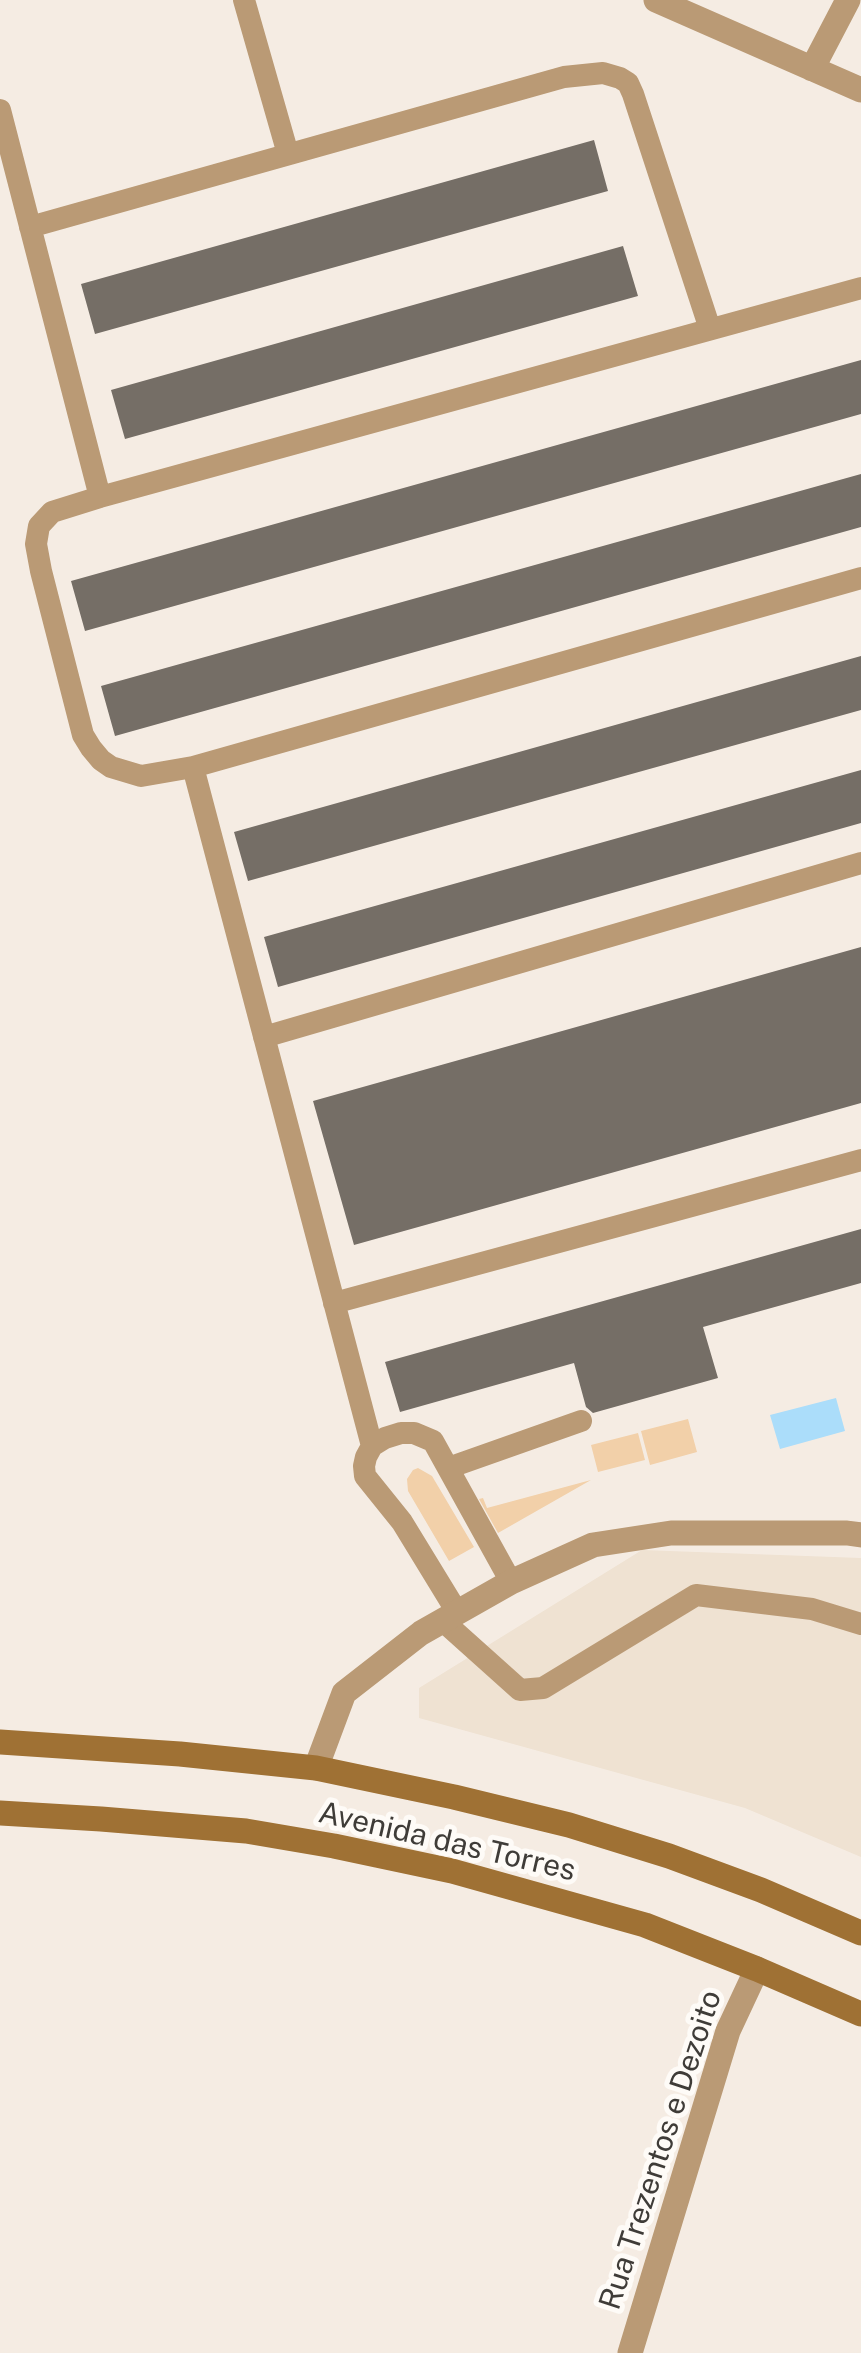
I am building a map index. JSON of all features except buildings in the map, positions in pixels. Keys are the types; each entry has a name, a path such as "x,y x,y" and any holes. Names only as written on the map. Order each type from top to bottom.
{"main road":[{"name":"Avenida das Torres","path":"0,1742 316,1768 454,1796 569,1825 668,1856 861,1933"},
{"name":"Avenida das Torres","path":"0,1813 246,1831 452,1871 645,1925 861,2014"}],"street":[{"path":"656,0 861,90"},
{"path":"812,69 848,0"},
{"path":"316,1768 344,1693 421,1633 510,1582 593,1545 671,1532 861,1535"},
{"name":"Rua Trezentos e Dezoito","path":"630,2353 728,2031 757,1969"}],"lane":[{"path":"244,0 288,154"},
{"path":"30,228 564,77 602,73 628,83 634,94 710,328"},
{"path":"0,110 100,497"},
{"path":"861,288 100,497 52,512 39,526 36,544 83,735 101,760 141,776 193,766 861,578"},
{"path":"193,766 372,1446"},
{"path":"264,1038 861,863"},
{"path":"334,1303 861,1160"},
{"path":"448,1468 581,1421"},
{"path":"510,1582 434,1441 414,1433 401,1433 372,1446 364,1466 365,1476 402,1522 450,1616 520,1690 543,1688 696,1595 812,1609 861,1624"}],"shaded area":[{"path":"688,1419 697,1452 650,1465 641,1431"},
{"path":"638,1433 645,1460 598,1472 591,1445"},
{"path":"418,1468 432,1476 474,1547 449,1561 408,1491 407,1479"},
{"path":"591,1480 498,1533 479,1499 483,1498 487,1508"},
{"path":"642,1550 861,1558 861,1857 745,1808 419,1718 419,1688"}],"water":[{"path":"836,1398 845,1431 780,1449 770,1415"}]}
